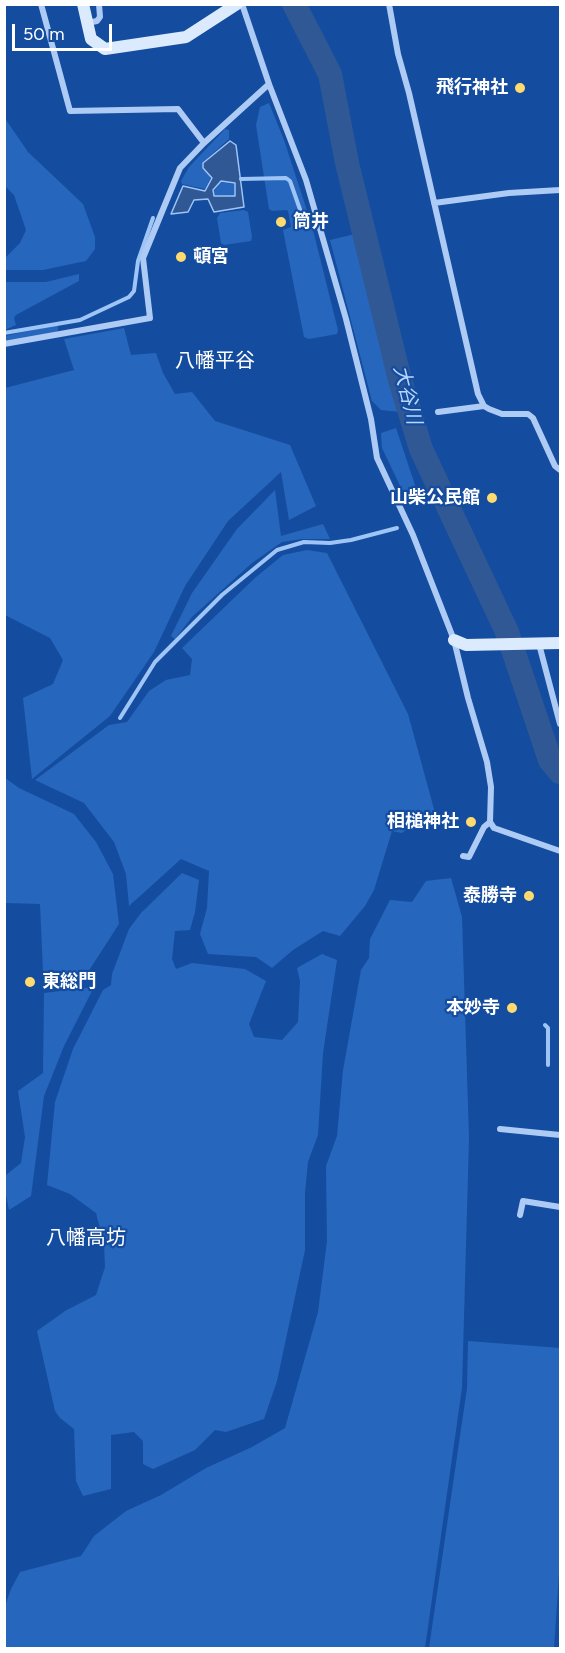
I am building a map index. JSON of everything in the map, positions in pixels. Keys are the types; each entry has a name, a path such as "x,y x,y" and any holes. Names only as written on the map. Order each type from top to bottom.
{"street":[{"path":"41,4 70,111 178,110 204,143"},
{"path":"83,4 91,39 105,49 186,37 237,4"},
{"path":"87,23 97,21 100,17 99,4"},
{"path":"242,4 309,190 346,319 371,419 377,458 413,535 454,640 487,762 490,822 494,828 561,851"},
{"path":"389,4 398,54 478,394 483,406"},
{"path":"4,344 150,318 143,258 180,168 269,84"},
{"path":"434,203 509,193 561,190"},
{"path":"438,412 483,406 502,414 528,414 533,418 555,466 561,471"},
{"path":"454,640 466,645 561,643"},
{"path":"535,644 561,724"},
{"path":"463,856 469,857 484,826 490,822"},
{"path":"500,1130 561,1135"},
{"path":"520,1215 523,1201 561,1207"}],"shaded area":[{"path":"269,103 284,140 312,226 338,330 337,334 309,339 304,337 283,230 291,227 288,211 269,209 256,125 260,107"},
{"path":"4,117 28,152 83,204 95,237 95,249 86,261 43,270 5,270 5,258 20,243 26,230 14,195 5,186"},
{"path":"225,129 229,130 229,139 202,163 202,169 210,175 205,189 182,184 181,181 189,167"},
{"path":"230,141 236,145 244,207 214,212 208,199 194,200 188,212 171,214 183,186 205,191 212,178 203,168 203,163","holes":["221,181 235,183 235,196 214,196 213,190"]},
{"path":"221,182 234,184 234,196 214,195 214,191"},
{"path":"244,210 248,212 251,241 224,245 221,243 217,218 220,213"},
{"path":"355,234 400,412 381,410 372,401 330,240"},
{"path":"79,274 79,281 16,315 14,318 16,325 5,330 5,282 46,282"},
{"path":"58,326 56,332 5,342 5,336"},
{"path":"124,328 131,355 156,353 163,373 175,394 192,392 215,421 290,445 316,506 289,520 281,472 228,521 185,586 154,652 110,716 32,779 23,698 53,684 63,660 50,638 5,615 5,388 74,370 64,339"},
{"path":"396,428 416,488 403,492 382,448 381,433"},
{"path":"275,490 281,536 323,524 330,539 282,542 252,563 192,617 175,639 171,636 192,593 237,529"},
{"path":"307,550 327,553 408,714 437,820 427,828 411,826 402,833 392,831 374,890 365,906 340,936 323,931 293,950 272,968 256,957 208,954 200,934 207,908 209,871 181,859 129,906 126,874 114,842 84,803 35,780 109,725 127,722 149,691 166,680 190,675 192,659 182,648 256,577 283,555"},
{"path":"4,777 19,788 74,814 96,842 113,874 119,924 88,972 43,972 40,904 5,903"},
{"path":"182,873 199,880 190,930 175,931 172,959 176,969 192,963 245,969 266,981 249,1024 254,1037 282,1040 298,1022 300,981 297,968 322,954 337,960 323,1053 318,1135 308,1162 305,1193 305,1250 277,1381 264,1419 226,1432 215,1430 195,1450 153,1469 143,1464 143,1441 134,1432 111,1435 111,1489 83,1496 76,1481 74,1429 55,1411 37,1331 65,1311 96,1295 105,1267 104,1244 96,1213 70,1194 47,1185 55,1102 73,1049 103,990 111,985 112,974 129,929 141,913"},
{"path":"451,878 462,917 469,1138 462,1388 425,1648 5,1648 5,1606 20,1572 81,1556 94,1536 126,1511 161,1495 206,1468 252,1447 285,1428 318,1312 327,1241 326,1166 337,1136 343,1070 361,970 369,958 370,939 390,900 412,902 426,881"},
{"path":"94,987 64,1046 44,1096 31,1196 9,1210 5,1190 6,1175 21,1163 25,1137 18,1091 43,1073 44,993"},
{"path":"468,1341 560,1348 560,1559 554,1648 429,1648 467,1388"}],"waterway":[{"name":"大谷川","path":"294,4 330,74 347,163 400,380 421,449 507,632 550,760 560,772"},
{"path":"241,179 286,178 290,181 306,222"},
{"path":"4,333 80,320 129,297 134,291 138,261 153,218"},
{"path":"120,718 155,662 222,595 277,550 304,542 330,543 351,540 397,528"},
{"path":"545,1025 548,1028 548,1065"}],"place":[{"name":"飛行神社","path":"520,88"},
{"name":"筒井","path":"281,222"},
{"name":"頓宮","path":"181,257"},
{"name":"山柴公民館","path":"492,498"},
{"name":"相槌神社","path":"471,822"},
{"name":"泰勝寺","path":"529,896"},
{"name":"東総門","path":"30,982"},
{"name":"本妙寺","path":"512,1008"}],"district":[{"name":"八幡平谷","path":"215,361"},
{"name":"八幡高坊","path":"86,1238"}]}
